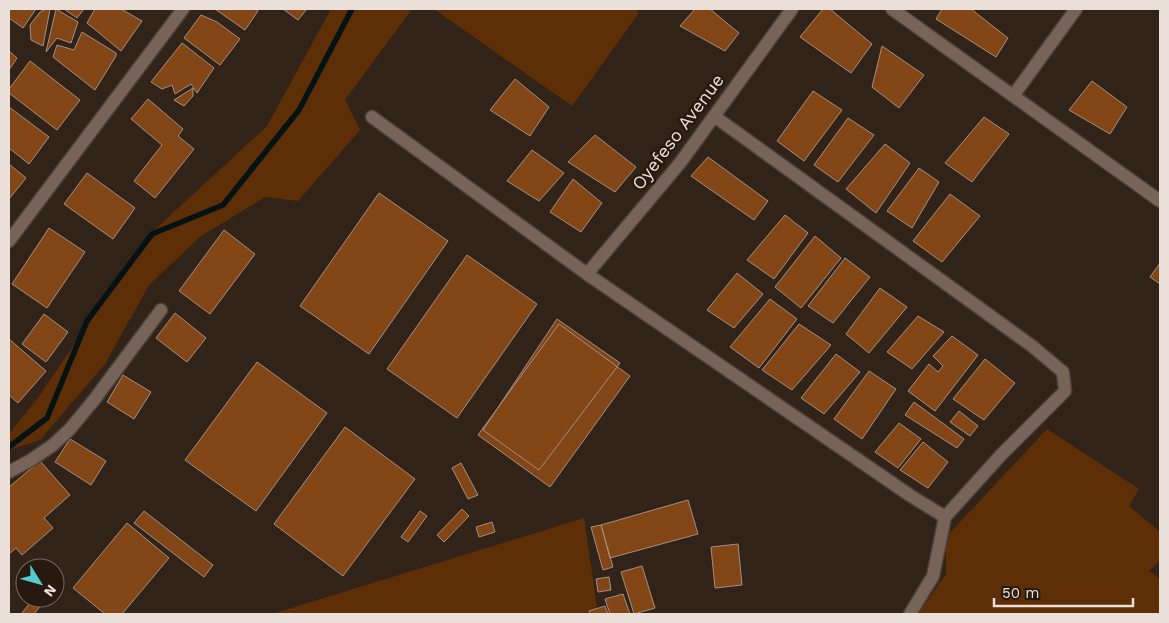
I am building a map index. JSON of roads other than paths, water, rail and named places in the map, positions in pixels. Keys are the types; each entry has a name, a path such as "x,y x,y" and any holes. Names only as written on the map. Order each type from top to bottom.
{"street":[{"path":"9,240 184,9"},
{"name":"Oyefeso Avenue","path":"587,274 680,163 792,9"},
{"path":"892,9 1160,201"},
{"path":"1013,96 1076,9"},
{"path":"372,116 587,274 945,518"},
{"path":"714,116 1032,346 1063,372 1065,391 1002,454 945,518 933,576 910,614"},
{"path":"9,472 54,445 70,429 161,310"}],"waterway":[{"path":"9,447 47,418 87,321 152,234 223,205 299,110 352,9"}]}
